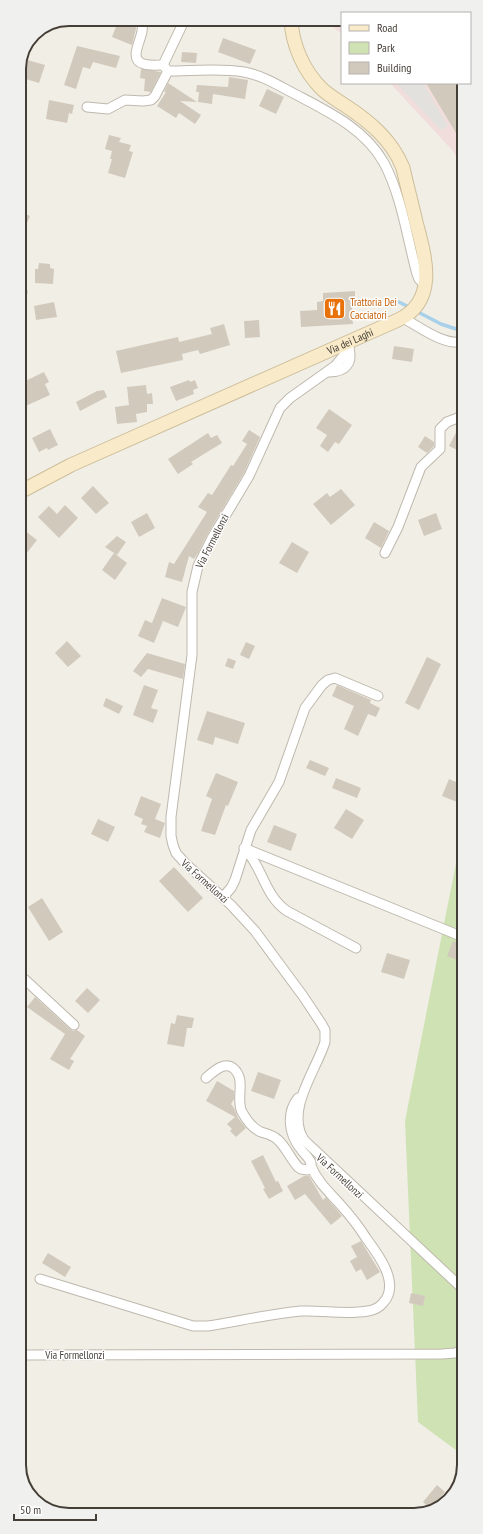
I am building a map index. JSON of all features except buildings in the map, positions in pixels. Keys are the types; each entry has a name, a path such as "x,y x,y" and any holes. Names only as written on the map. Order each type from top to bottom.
{"main road":[{"name":"Via dei Laghi","path":"26,489 71,465 348,346 403,318 416,305 426,285 426,265 423,246 398,156 380,132 331,96 317,83 297,50 292,26"}],"street":[{"path":"142,26 143,30 136,48 137,60 145,65 165,68 236,71 262,77 326,111 360,134 378,154 390,177 398,201 417,274 426,285"},
{"path":"87,106 108,109 125,100 151,100 155,96 182,26"},
{"path":"403,318 442,339 457,342"},
{"name":"Via Formellonzi","path":"348,346 338,363 290,398 278,410 249,476 208,545 200,562 192,592 192,655 170,831 173,846 178,855 223,897 255,931 323,1026 326,1034 325,1042 303,1093 298,1110 299,1132 306,1143 457,1283"},
{"path":"385,553 398,527 421,467 440,449 440,429 447,422 457,418"},
{"path":"223,897 231,888 235,880 244,848 256,821 279,782 293,746 298,724 305,708 319,688 328,680 335,678 378,696"},
{"path":"244,848 457,935"},
{"path":"244,848 252,858 272,898 278,905 356,948"},
{"path":"26,981 74,1025"},
{"path":"206,1078 222,1067 229,1066 234,1068 240,1080 239,1102 244,1116 259,1132 277,1139 298,1167 304,1170 311,1166"},
{"path":"40,1279 193,1326 208,1326 295,1312 362,1312 375,1309 383,1304 389,1293 390,1284 386,1271 378,1256 366,1237 319,1180 311,1166 310,1160 296,1143 290,1124 295,1102 303,1093"},
{"name":"Via Formellonzi","path":"26,1355 442,1354 457,1352"}],"shaded area":[{"path":"332,26 341,26 341,33"},
{"path":"391,84 457,84 457,158 452,150"},
{"path":"397,84 424,84 448,126 441,130"}],"green space":[{"path":"457,858 457,1451 418,1422 405,1121"}],"waterway":[{"path":"399,302 411,308"},
{"path":"416,311 441,324 457,328"}],"place":[{"name":"Trattoria Dei Cacciatori","path":"335,308"}]}
